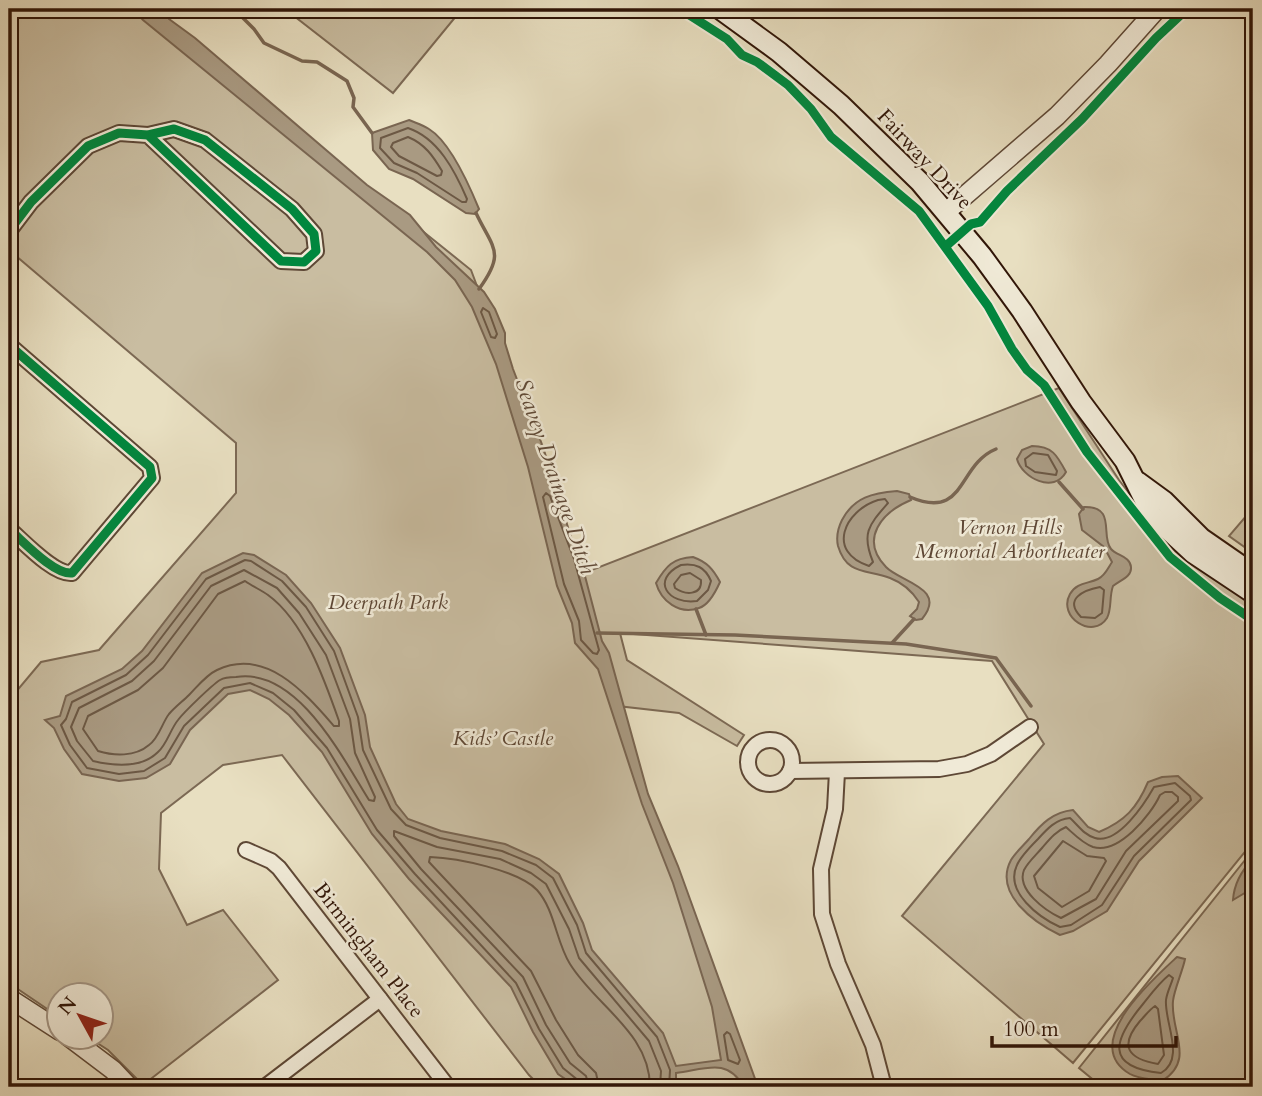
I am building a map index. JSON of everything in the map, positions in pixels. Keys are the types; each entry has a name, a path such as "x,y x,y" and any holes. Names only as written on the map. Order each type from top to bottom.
{"main road":[{"name":"Fairway Drive","path":"720,9 779,52 887,147 946,212 1022,311 1081,402 1125,461 1152,515 1193,553 1253,593"},
{"name":"Fairway Drive","path":"1132,477 1164,501 1201,538 1253,574"}],"street":[{"path":"946,212 1058,116 1157,9"},
{"path":"9,231 61,170 89,146 119,133 148,135 174,129 205,140 292,209 314,234 316,251 304,262 281,261 148,135"},
{"path":"9,345 150,467 150,482 72,573 64,574 53,567 9,529"},
{"path":"790,771 939,769 967,764 998,750 1030,727"},
{"path":"837,772 835,809 821,869 822,914 829,940 867,1028 884,1087"},
{"name":"Birmingham Place","path":"246,850 271,861 279,868 449,1087"},
{"path":"265,1087 380,999"},
{"path":"11,1005 46,1024"},
{"path":"86,1050 113,1070 129,1087"}],"green space":[{"name":"Deerpath Park","path":"9,9 146,9 471,270 533,436 574,577 1059,388 1141,509 1253,597 1253,842 1073,1063 902,916 1044,744 992,661 620,633 627,660 744,735 737,746 679,713 617,706 743,1087 541,1087 282,755 223,765 161,813 159,869 187,925 223,910 278,980 143,1085 108,1050 116,1050 116,981 46,981 46,1008 9,983 9,700 41,662 99,650 236,493 236,443 9,250"},
{"path":"285,9 462,9 393,93"},
{"path":"1253,508 1253,553 1229,536"},
{"path":"1253,850 1253,1087 1102,1087 1079,1068"}],"water":[{"path":"133,9 168,9 169,19 195,38 367,185 410,215 436,247 484,292 495,309 505,333 505,343 513,369 580,557 648,794 678,866 758,1087 744,1087 730,1072 715,1067 676,1073 676,1087 577,1087 558,1074 511,987 409,879 372,834 322,752 289,715 269,699 250,690 228,694 190,730 170,764 146,778 119,781 82,774 64,749 54,728 45,720 60,716 66,696 122,669 142,651 202,573 243,553 254,555 286,575 311,603 340,648 365,715 370,747 396,804 408,819 441,831 505,844 539,859 559,874 583,923 592,950 663,1033 676,1066 721,1060 712,1007 673,883 642,804 598,669 575,643 572,623 557,586 528,467 496,364 472,307 455,280 427,252 143,20"},
{"path":"409,120 437,135 452,154 479,209 475,214 466,213 413,179 389,169 373,150 372,133"},
{"path":"1032,446 1049,450 1057,456 1066,472 1061,479 1047,483 1025,472 1017,459 1022,450"},
{"path":"897,491 909,494 911,500 883,519 874,537 874,546 886,567 926,593 928,608 922,619 916,620 910,616 917,609 919,602 907,588 890,578 852,567 842,556 838,546 839,526 852,506 872,495"},
{"path":"1084,507 1101,511 1111,549 1126,558 1131,567 1128,576 1113,586 1107,618 1093,627 1078,623 1072,618 1067,603 1073,590 1079,585 1100,578 1112,562 1104,547 1082,530 1079,514"},
{"path":"693,557 709,566 720,582 706,604 685,610 667,601 656,583 671,564"},
{"path":"1178,776 1202,798 1139,861 1107,911 1073,931 1060,935 1039,923 1019,906 1012,896 1007,872 1013,857 1043,824 1059,813 1073,810 1088,827 1099,832 1129,813 1148,782 1162,777"},
{"path":"1253,859 1253,888 1233,900 1239,878"},
{"path":"1177,957 1185,959 1173,1001 1180,1054 1178,1064 1162,1081 1134,1076 1116,1061 1112,1046 1116,1030 1138,996"}],"waterway":[{"path":"234,9 264,43 302,61 317,62 347,81 354,98 353,107 372,133"},
{"path":"476,213 494,251 492,267 479,289"},
{"path":"910,497 928,502 942,502 952,497 983,457 996,449"},
{"path":"1059,482 1083,509"},
{"path":"696,609 706,635"},
{"path":"892,643 914,619"},
{"path":"597,633 735,635 906,644 996,658 1031,706"}],"cycle path":[{"path":"680,9 727,39 742,55 757,62 788,85 811,109 831,137 919,211 988,306 1027,370 1044,385 1087,452 1170,557 1220,598 1253,620"},
{"path":"946,246 971,224 980,222 1007,191 1082,119 1156,38 1187,9"},
{"path":"9,231 31,202 88,146 119,133 148,135 174,129 205,140 292,209 314,234 316,251 304,262 281,261 148,135"},
{"path":"9,345 150,467 152,478 72,573 48,563 9,529"}],"water label":[{"name":"Seavey Drainage Ditch","path":"556,476"}],"park label":[{"name":"Vernon Hills Memorial Arbortheater","path":"1010,539"},
{"name":"Kids’ Castle","path":"503,738"}]}
